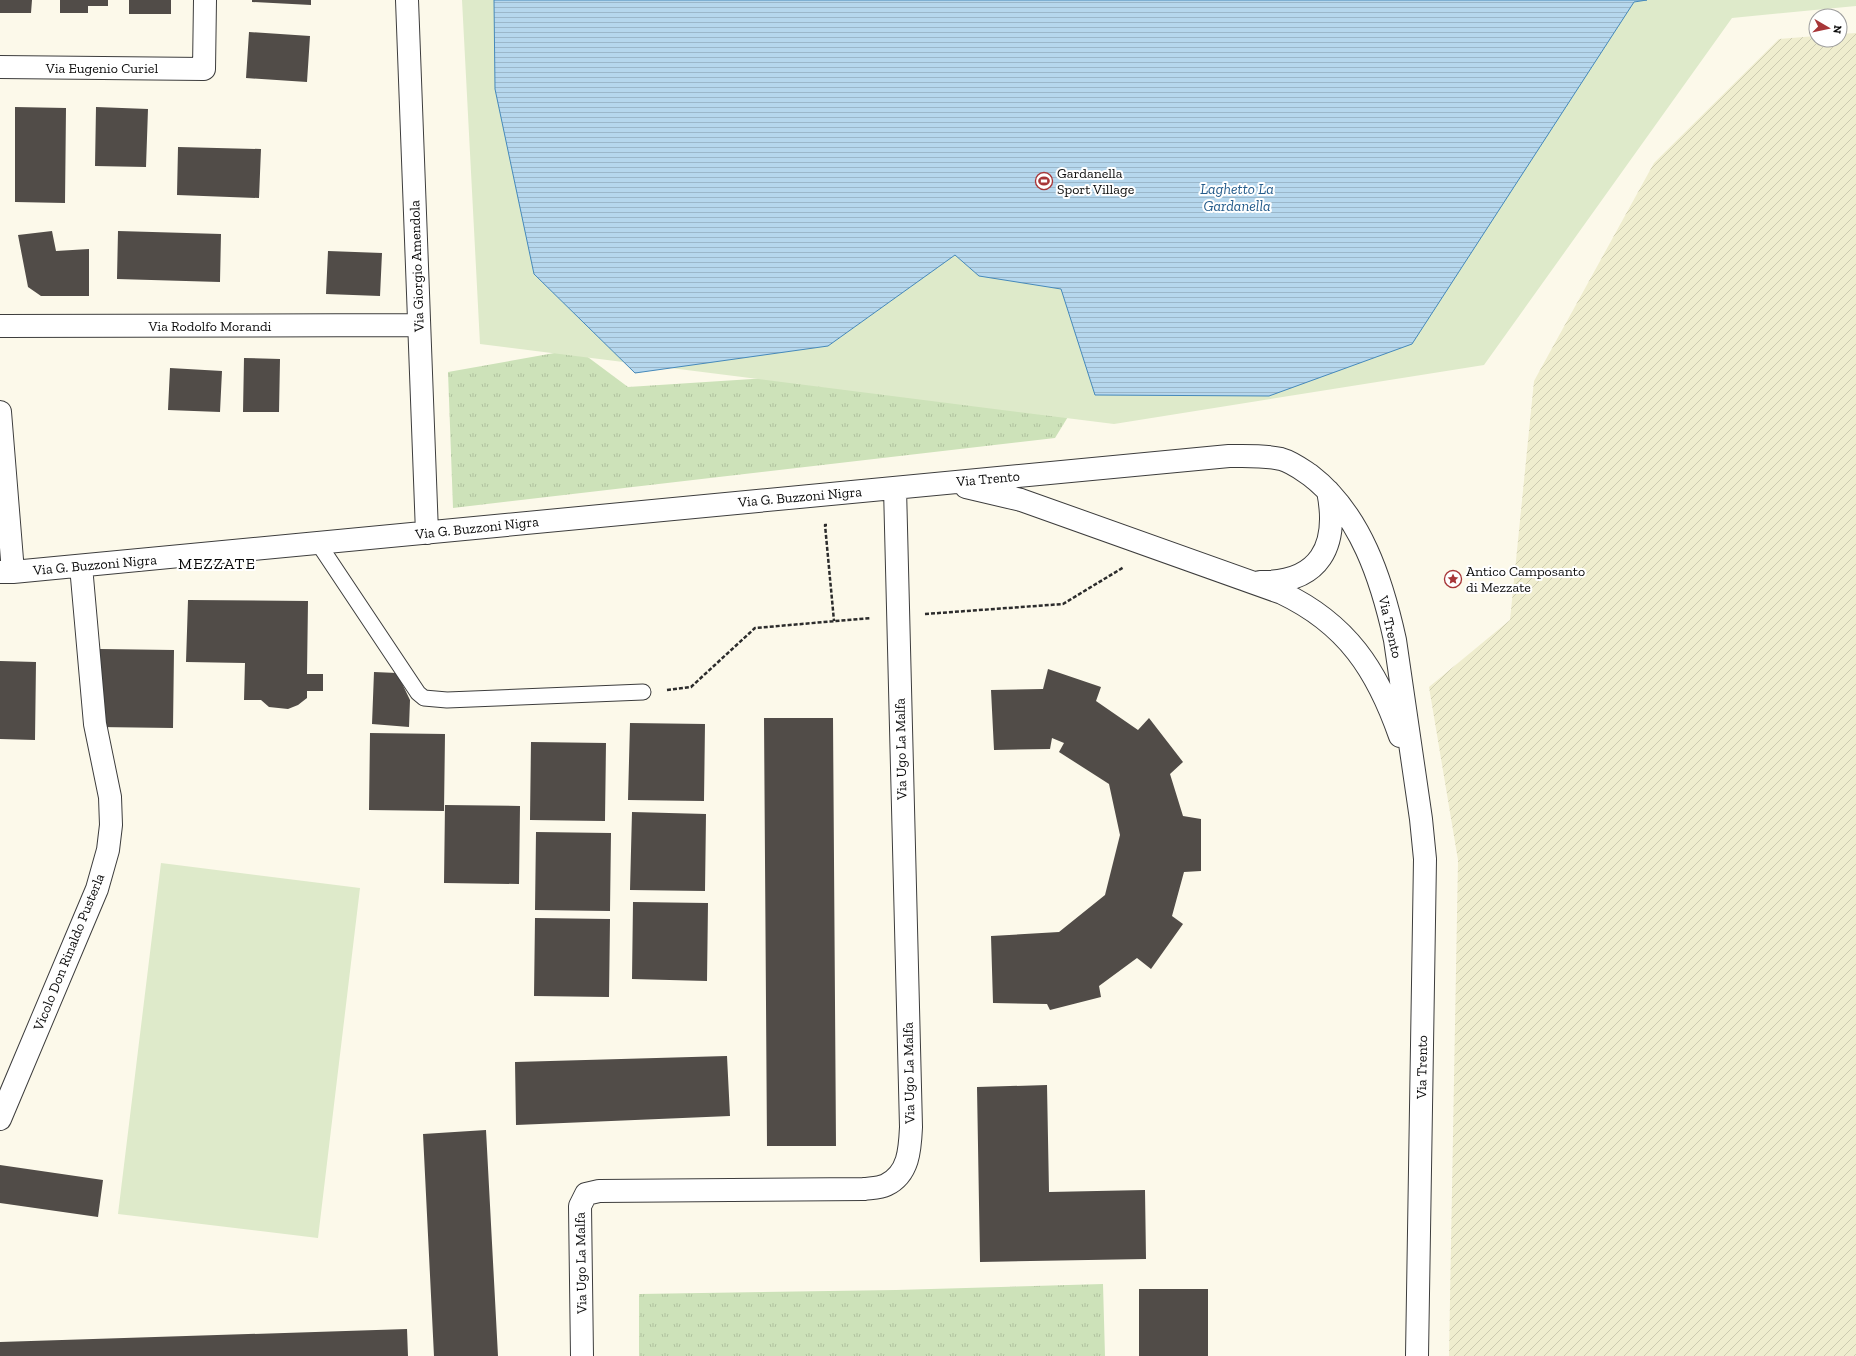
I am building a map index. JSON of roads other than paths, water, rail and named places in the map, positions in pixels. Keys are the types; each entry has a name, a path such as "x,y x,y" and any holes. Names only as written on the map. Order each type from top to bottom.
{"street":[{"name":"Via Eugenio Curiel","path":"0,67 204,69 205,0"},
{"name":"Via Giorgio Amendola","path":"407,0 426,533"},
{"name":"Via Rodolfo Morandi","path":"0,326 419,325"},
{"path":"0,412 7,572"},
{"name":"Via Trento","path":"941,483 1229,456 1255,456 1282,459 1297,466 1327,490 1354,528 1368,552 1389,612 1395,640 1421,819 1424,859 1417,1356"},
{"name":"Via G. Buzzoni Nigra","path":"7,572 941,483"},
{"name":"Via Trento","path":"941,483 985,490 1021,500 1252,582 1304,603 1327,620 1346,638 1365,662 1379,684 1393,718 1414,778"},
{"name":"Via Ugo La Malfa","path":"582,1356 580,1206 586,1194 600,1191 864,1189 885,1186 899,1176 906,1164 910,1148 911,1127 895,488"},
{"name":"Via Trento","path":"1252,582 1274,582 1289,579 1302,574 1315,565 1322,556 1328,542 1332,526 1332,511 1327,490"},
{"name":"Vicolo Don Rinaldo Pusterla","path":"0,1119 97,889 108,850 111,825 110,797 95,724 81,566"}],"lane":[{"path":"318,543 418,693 424,698 447,700 643,692"}],"water":[{"name":"Laghetto La Gardanella","path":"494,0 1647,0 1634,2 1412,344 1269,396 1095,395 1061,289 979,276 955,255 828,346 635,373 534,274 495,89"}],"place":[{"name":"Gardanella Sport Village","path":"1044,181"},
{"name":"Antico Camposanto di Mezzate","path":"1453,579"}],"district":[{"name":"MEZZATE","path":"217,563"}]}
